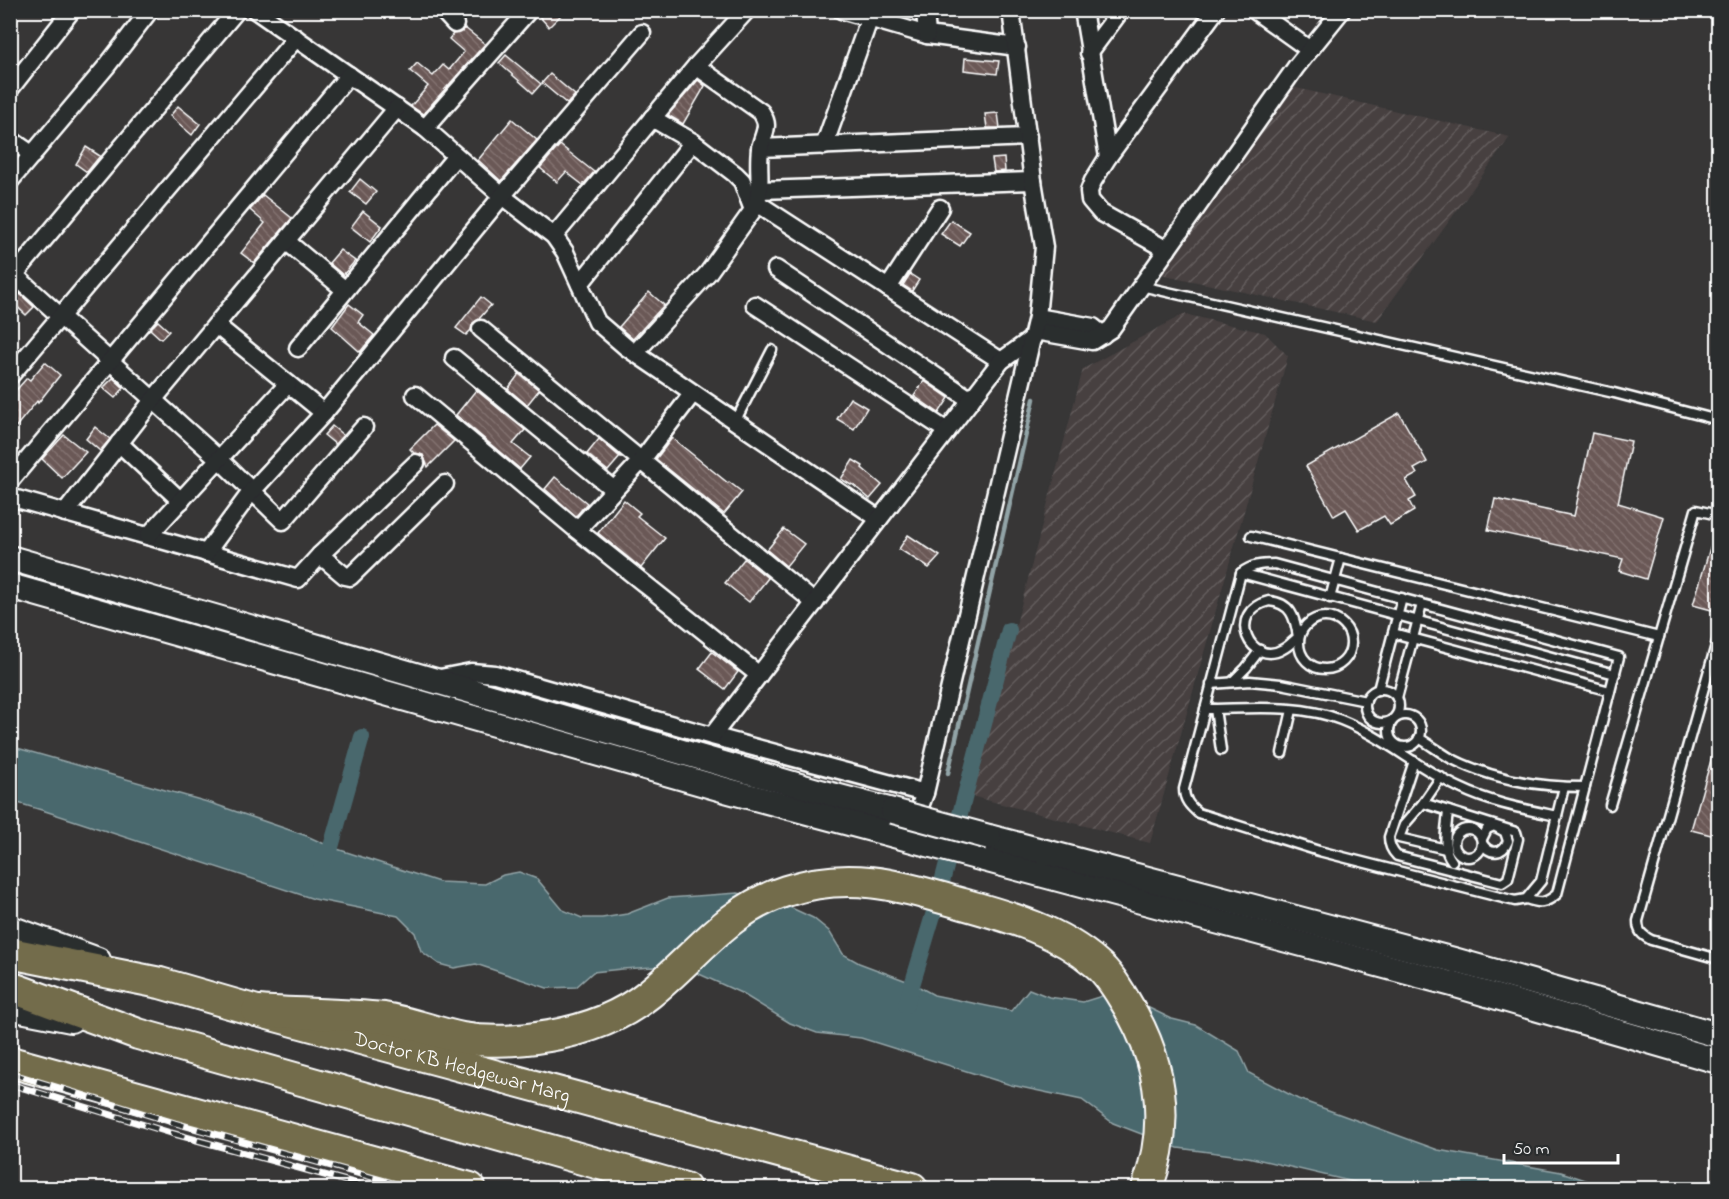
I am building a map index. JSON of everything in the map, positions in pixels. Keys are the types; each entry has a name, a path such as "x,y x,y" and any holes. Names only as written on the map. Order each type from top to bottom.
{"highway":[{"path":"257,1011 385,1018 488,1041 527,1039 577,1030 605,1020 647,997 726,922 762,900 805,885 834,881 857,880 903,886 1042,929 1098,965 1113,982 1144,1035 1158,1079 1161,1126 1147,1188"},
{"name":"Doctor KB Hedgewar Marg","path":"10,953 160,983 912,1188"},
{"path":"10,987 138,1034 685,1188"},
{"path":"10,1062 470,1188"}],"main road":[{"path":"10,558 817,791 1454,960 1719,1035"},
{"path":"10,586 729,791 1452,984 1719,1061"},
{"path":"10,928 160,983"},
{"path":"10,1008 138,1034"}],"street":[{"path":"10,89 72,10"},
{"path":"10,181 106,67 150,10"},
{"path":"237,10 12,275 111,360 220,460 283,522 364,427"},
{"path":"255,10 425,128 502,196 554,237 565,252 597,322 635,353 879,519"},
{"path":"442,10 455,24"},
{"path":"425,128 529,10"},
{"path":"841,10 927,35 1017,47"},
{"path":"925,10 927,35"},
{"path":"868,828 885,824 911,825 914,823 925,793 1040,328 1044,247 1011,10"},
{"path":"1083,10 1108,157"},
{"path":"1089,53 1121,10"},
{"path":"1167,250 1101,213 1090,200 1089,190 1108,157 1216,10"},
{"path":"1254,10 1310,50"},
{"path":"712,736 1001,361 1040,328 1096,334 1111,329 1296,67 1342,10"},
{"path":"554,237 741,13"},
{"path":"825,146 869,20"},
{"path":"206,553 251,492 324,413 502,196 642,33"},
{"path":"10,376 296,38"},
{"path":"635,353 708,273 756,201 760,148 766,128 765,119 761,112 696,66"},
{"path":"10,481 349,75"},
{"path":"65,513 153,400 397,108"},
{"path":"652,118 693,142 735,174 756,201 1001,361"},
{"path":"760,148 1028,137"},
{"path":"10,138 33,155"},
{"path":"580,284 693,142"},
{"path":"298,348 456,156"},
{"path":"756,201 1033,181"},
{"path":"888,288 940,208"},
{"path":"286,240 345,290"},
{"path":"776,269 971,400"},
{"path":"755,305 947,431"},
{"path":"216,325 324,413"},
{"path":"481,329 815,603"},
{"path":"454,358 614,490"},
{"path":"148,536 288,384"},
{"path":"577,530 641,461 693,393"},
{"path":"415,394 577,530 759,675"},
{"path":"119,443 181,501"},
{"path":"10,497 298,579 416,463"},
{"path":"320,555 345,576 350,577 445,484"},
{"path":"431,680 471,672 495,674 712,736 925,793"}],"lane":[{"path":"1141,286 1602,390 1719,420"},
{"path":"735,422 772,350"},
{"path":"1610,806 1696,510 1719,515"},
{"path":"1251,536 1659,637"},
{"path":"1330,598 1341,558"},
{"path":"1259,564 1274,564 1619,657 1557,894 1546,903 1539,904 1526,899 1515,901 1319,851 1198,813 1189,804 1184,795 1184,789 1241,573 1259,564"},
{"path":"1241,573 1615,674"},
{"path":"1378,690 1402,598"},
{"path":"1298,637 1295,619 1285,605 1277,602 1260,603 1253,608 1245,622 1248,639 1260,650 1268,653 1285,649 1298,637 1308,622 1316,618 1334,617 1347,628 1352,644 1350,653 1338,666 1321,669 1306,661 1301,654 1298,637"},
{"path":"1396,747 1389,733 1398,709 1396,698 1422,604"},
{"path":"1393,633 1610,691"},
{"path":"1719,638 1638,921 1638,929 1642,935 1651,940 1719,959"},
{"path":"1231,682 1260,650"},
{"path":"1211,684 1250,681 1281,684 1366,701"},
{"path":"1396,698 1389,691 1378,690 1373,692 1366,701 1366,712 1373,720 1383,723 1404,715 1414,718 1420,727 1419,738 1407,747 1396,747"},
{"path":"1204,709 1274,708 1319,714 1341,720 1396,747 1414,761 1461,789 1507,806 1557,816"},
{"path":"1215,709 1221,750"},
{"path":"1282,753 1292,710"},
{"path":"1367,734 1373,720"},
{"path":"1419,738 1450,758 1479,769 1531,783 1585,787"},
{"path":"1414,761 1389,837 1389,845 1397,856 1504,882 1508,879 1518,836 1516,832 1424,803"},
{"path":"1442,777 1424,803 1404,825 1400,838 1446,849"},
{"path":"1526,899 1541,881 1564,787"},
{"path":"1448,811 1446,849 1452,861"},
{"path":"1498,827 1507,836 1508,841 1504,849 1492,852 1487,850 1482,841 1487,829 1498,827"}],"shaded area":[{"path":"1283,85 1510,137 1377,321 1151,272"},
{"path":"1184,314 1265,333 1288,356 1150,843 971,796 1083,369"}],"water":[{"path":"10,746 211,803 307,836 331,847 439,882 485,884 503,875 519,872 537,879 563,910 582,918 627,914 668,898 738,893 783,904 813,918 829,931 843,954 859,963 912,983 934,995 1011,1011 1029,989 1049,997 1083,1002 1105,995 1145,1006 1172,1019 1196,1025 1239,1051 1249,1073 1298,1099 1438,1150 1561,1172 1610,1188 1379,1188 1248,1157 1178,1148 1113,1123 1082,1100 1011,1085 861,1038 817,1033 790,1023 741,993 697,973 653,967 622,969 593,972 576,987 547,988 476,964 454,968 439,964 421,951 415,933 398,916 314,899 11,801"}],"building":[{"path":"539,10 566,10 549,27 538,15"},
{"path":"465,28 485,44 423,114 411,106 428,86 410,71 417,63 433,76 443,65 449,70 464,52 449,39 453,34 462,32"},
{"path":"506,55 541,84 533,93 499,63"},
{"path":"965,58 999,61 997,74 964,70"},
{"path":"550,74 575,95 567,104 542,83"},
{"path":"698,80 705,86 683,124 668,115"},
{"path":"178,106 200,124 192,135 170,116"},
{"path":"998,113 1000,128 987,128 985,114"},
{"path":"512,119 537,140 501,181 478,160"},
{"path":"560,145 594,172 583,185 566,172 557,182 540,168"},
{"path":"86,147 100,156 87,172 76,164"},
{"path":"1004,158 1005,171 994,172 992,159"},
{"path":"360,179 376,192 366,204 350,192"},
{"path":"263,195 292,218 254,263 241,253 265,223 250,210"},
{"path":"363,211 382,226 370,242 351,227"},
{"path":"951,220 970,232 960,246 941,234"},
{"path":"340,250 355,261 343,275 329,263"},
{"path":"910,274 919,280 912,291 903,285"},
{"path":"649,292 664,305 633,339 619,327"},
{"path":"20,294 34,307 26,315 12,302"},
{"path":"481,297 491,305 473,323 466,335 456,328"},
{"path":"349,304 363,315 358,322 374,335 360,352 332,327"},
{"path":"158,321 169,331 161,339 150,329"},
{"path":"45,362 60,375 10,434 10,397 27,378 30,380"},
{"path":"519,374 539,390 527,405 508,389"},
{"path":"113,378 124,388 115,398 103,388"},
{"path":"924,381 949,398 939,413 914,396"},
{"path":"476,390 525,430 513,444 530,457 520,469 456,415"},
{"path":"850,398 867,408 854,429 837,419"},
{"path":"1399,413 1427,462 1414,469 1417,474 1406,480 1416,497 1409,501 1414,511 1390,525 1384,516 1359,530 1346,509 1334,516 1306,466"},
{"path":"434,425 454,441 428,467 423,455 414,453 410,449"},
{"path":"332,426 343,435 335,444 324,435"},
{"path":"95,427 110,439 100,451 86,439"},
{"path":"1592,433 1631,441 1618,503 1664,517 1646,579 1619,571 1623,559 1488,530 1495,499 1574,516"},
{"path":"64,435 86,452 62,478 42,459"},
{"path":"672,438 742,492 724,514 656,459"},
{"path":"599,439 620,457 608,471 587,454"},
{"path":"853,460 863,466 862,468 882,485 870,499 852,484 841,479"},
{"path":"555,477 587,503 576,516 545,489"},
{"path":"624,500 640,513 637,516 665,538 641,568 598,533"},
{"path":"784,529 804,544 786,566 767,550"},
{"path":"1715,531 1719,531 1719,612 1693,605"},
{"path":"908,535 940,556 929,568 899,549"},
{"path":"744,559 768,578 749,602 725,583"},
{"path":"712,652 738,672 725,689 699,669"},
{"path":"1715,746 1719,746 1719,837 1691,830"}],"waterway":[{"path":"948,773 1034,399"},
{"path":"906,1005 934,912 1009,630"},
{"path":"321,864 331,847 362,737"}],"railway":[{"path":"10,1073 175,1123 411,1188"},
{"path":"10,1084 171,1133 372,1188"}]}
